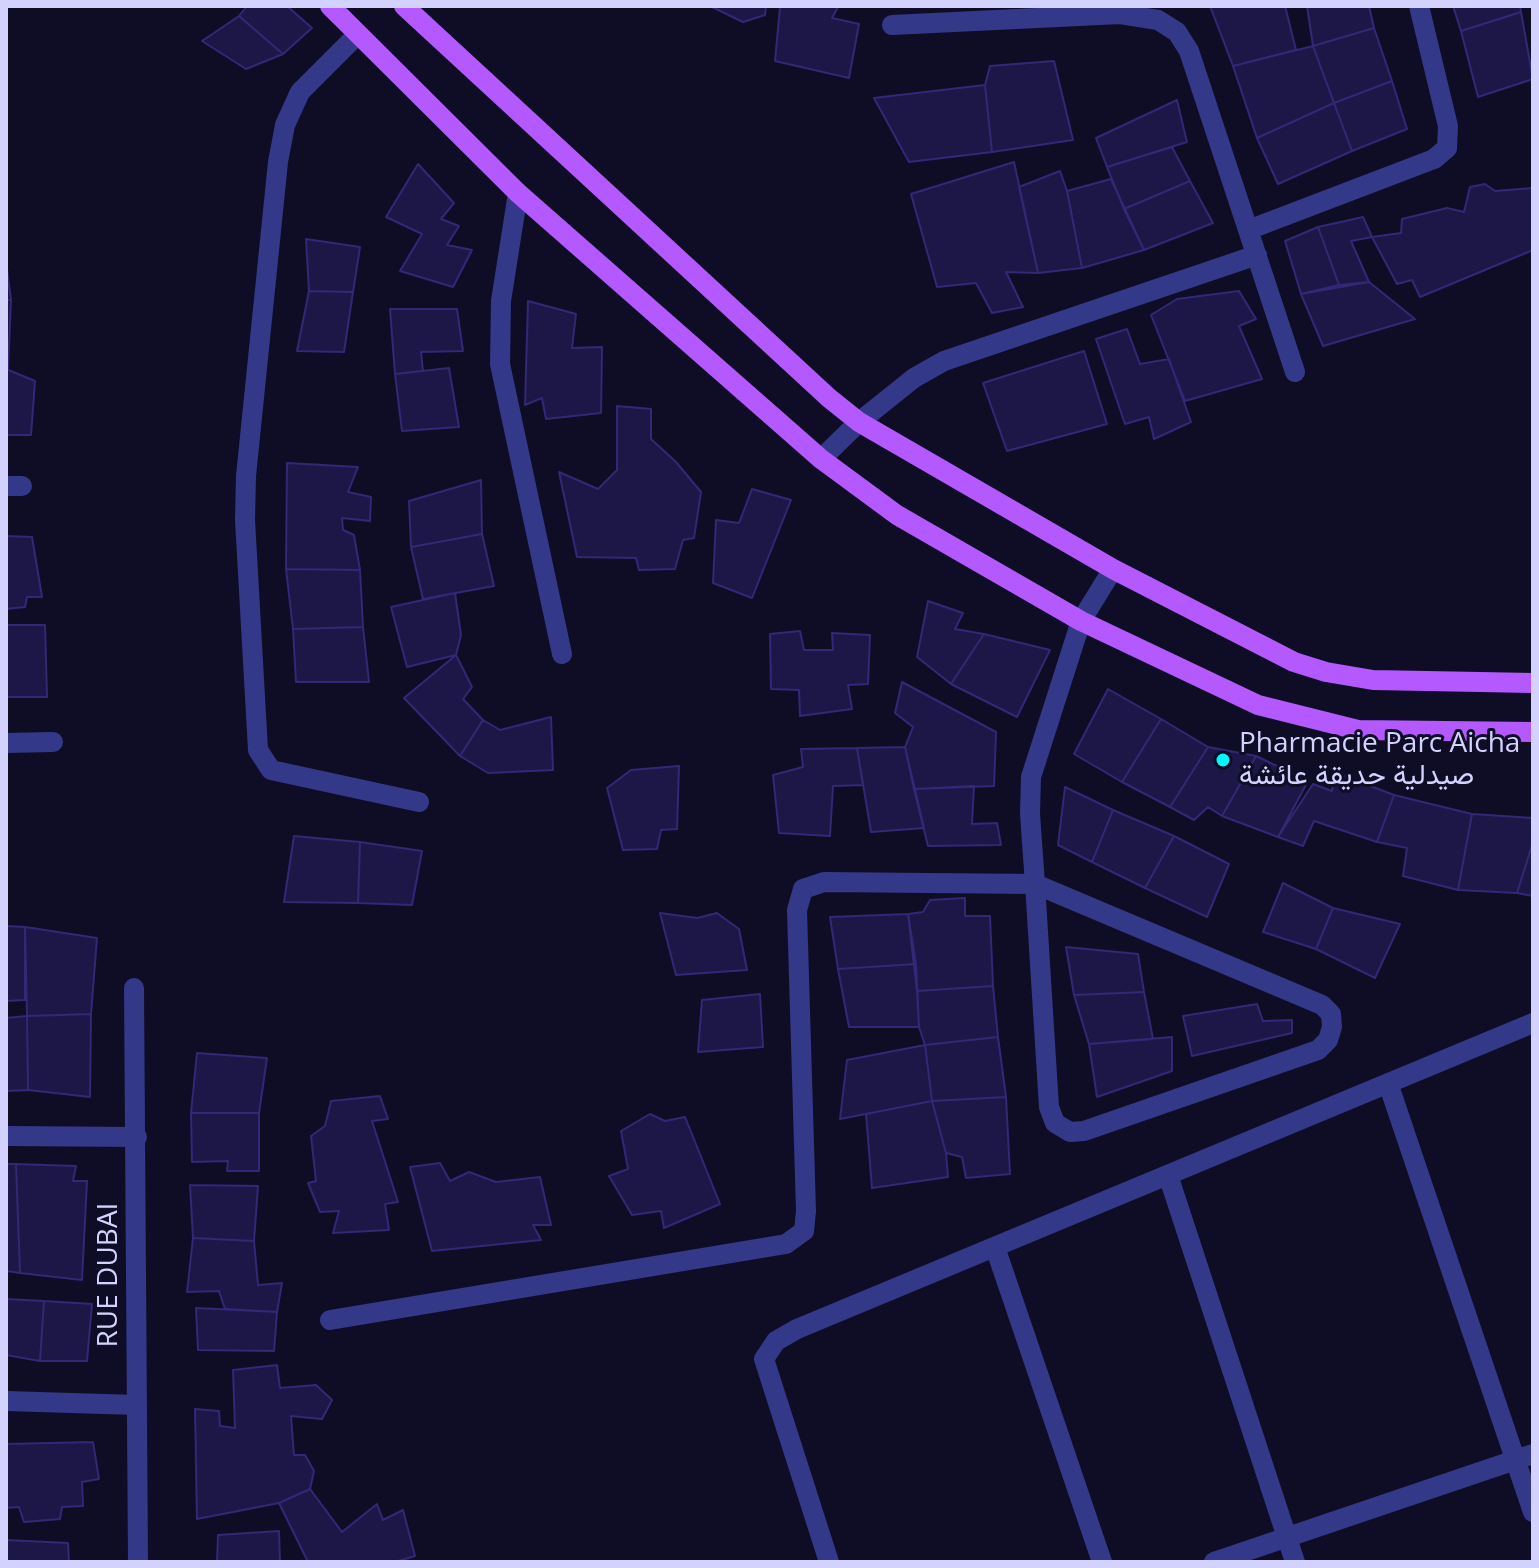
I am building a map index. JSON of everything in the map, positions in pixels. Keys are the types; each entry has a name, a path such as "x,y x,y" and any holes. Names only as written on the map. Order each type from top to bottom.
{"main road":[{"path":"330,6 518,193 821,459 897,515 1081,621 1258,705 1358,730 1533,732"},
{"path":"404,6 829,398 859,422 1113,569 1294,662 1326,672 1373,680 1533,683"}],"street":[{"path":"1248,230 1434,159 1447,148 1448,126 1419,6"},
{"path":"892,25 1119,10 1158,20 1177,32 1189,51 1295,372"},
{"path":"358,34 300,92 285,125 278,162 246,491 246,560 258,750 271,770 419,802"},
{"path":"518,193 501,301 500,364 562,654"},
{"path":"821,459 859,422 914,378 944,361 1257,255"},
{"path":"330,1320 786,1244 804,1231 806,1211 797,910 803,889 824,882 1035,884 1322,1005 1331,1014 1332,1027 1328,1040 1318,1050 1084,1131 1070,1132 1055,1123 1049,1107 1035,884 1030,814 1031,777 1081,621 1113,569"},
{"path":"6,743 53,742"},
{"name":"RUE DUBAI","path":"134,988 138,1562"},
{"path":"829,1562 764,1359 776,1341 797,1329 1533,1023"},
{"path":"1388,1083 1524,1457 1533,1512"},
{"path":"6,1136 137,1137"},
{"path":"1168,1175 1295,1562"},
{"path":"995,1247 1102,1562"},
{"path":"6,1401 137,1405"},
{"path":"1214,1562 1524,1457"}],"building":[{"path":"247,6 287,6 312,28 283,54 239,16"},
{"path":"710,6 766,6 765,15 743,22"},
{"path":"1210,6 1285,6 1296,50 1233,66"},
{"path":"1307,6 1369,6 1374,28 1313,46"},
{"path":"1453,6 1520,6 1521,12 1461,31"},
{"path":"780,7 838,7 832,18 859,24 849,78 775,61"},
{"path":"1521,12 1533,79 1478,97 1461,31"},
{"path":"239,16 283,54 246,69 202,41"},
{"path":"1374,28 1392,81 1334,103 1313,46"},
{"path":"1313,46 1334,103 1257,138 1233,66"},
{"path":"1054,61 1073,140 992,152 985,85 990,66"},
{"path":"1392,81 1407,129 1352,151 1334,103"},
{"path":"985,85 992,152 909,162 874,98"},
{"path":"1177,100 1187,142 1107,167 1096,138"},
{"path":"1334,103 1352,151 1278,184 1257,138"},
{"path":"1172,147 1190,181 1124,209 1107,167"},
{"path":"1014,162 1038,273 1006,272 1023,307 992,313 976,283 937,287 911,194"},
{"path":"418,164 454,203 441,219 459,226 447,245 472,250 453,287 400,271 422,234 386,217"},
{"path":"1060,171 1067,191 1082,268 1038,273 1019,187"},
{"path":"1111,179 1144,250 1082,268 1067,191"},
{"path":"1190,181 1213,223 1144,250 1124,209"},
{"path":"1485,184 1495,191 1533,188 1533,250 1420,297 1412,280 1397,284 1372,237 1401,233 1402,219 1447,208 1464,212 1470,187"},
{"path":"1363,217 1372,237 1351,241 1369,282 1339,285 1318,227"},
{"path":"1318,227 1339,285 1301,294 1285,241"},
{"path":"306,239 360,247 353,292 309,291"},
{"path":"6,262 11,300 6,300"},
{"path":"1369,282 1415,319 1323,346 1301,294"},
{"path":"309,291 353,292 344,352 297,351"},
{"path":"1239,291 1256,319 1239,326 1262,379 1185,401 1151,315 1177,299"},
{"path":"6,300 11,300 8,369 6,369"},
{"path":"528,301 576,314 572,348 602,347 601,413 546,419 542,398 525,405"},
{"path":"390,309 457,309 463,351 421,352 423,371 395,374"},
{"path":"1127,329 1140,364 1169,359 1191,422 1154,439 1149,417 1125,424 1096,339"},
{"path":"1084,351 1107,424 1007,451 983,383"},
{"path":"449,368 459,427 402,431 395,374"},
{"path":"6,369 35,381 31,435 6,435"},
{"path":"617,406 651,409 651,439 676,462 701,492 694,538 683,540 675,569 639,570 636,558 577,557 559,472 598,489 617,470"},
{"path":"287,463 358,467 348,492 371,497 370,521 342,518 343,530 354,535 360,570 286,569"},
{"path":"481,480 482,534 411,547 409,501"},
{"path":"752,489 791,500 752,598 713,583 716,520 739,523"},
{"path":"482,534 494,586 423,599 411,547"},
{"path":"6,536 32,537 42,597 27,597 25,607 6,609"},
{"path":"286,569 360,570 363,627 293,629"},
{"path":"455,593 461,635 456,655 407,667 391,607"},
{"path":"928,601 963,613 955,629 984,634 951,684 917,657"},
{"path":"6,625 45,625 47,697 6,697"},
{"path":"363,627 369,682 296,682 293,629"},
{"path":"800,631 804,650 833,650 832,633 870,635 868,684 848,685 852,709 800,716 799,690 771,689 770,634"},
{"path":"984,634 1050,650 1017,717 951,684"},
{"path":"456,655 472,687 463,699 483,720 460,756 404,698"},
{"path":"902,682 996,732 994,786 914,789 905,747 913,727 895,713"},
{"path":"1108,689 1161,719 1122,782 1074,754"},
{"path":"551,717 553,770 488,773 460,756 483,720 500,730"},
{"path":"1161,719 1208,747 1170,807 1122,782"},
{"path":"905,747 924,828 871,832 857,748"},
{"path":"1208,747 1256,756 1222,816 1208,807 1194,820 1170,807"},
{"path":"857,748 863,785 833,786 830,836 779,833 773,775 803,767 801,749"},
{"path":"1256,756 1308,781 1278,837 1222,816"},
{"path":"679,766 677,829 661,830 657,849 623,850 607,788 631,770"},
{"path":"1334,772 1394,795 1377,842 1314,821 1303,846 1278,837 1313,784 1332,791"},
{"path":"974,786 972,824 997,823 1001,845 928,846 914,789"},
{"path":"1065,787 1113,810 1092,862 1058,845"},
{"path":"1394,795 1472,814 1458,890 1403,876 1407,848 1377,842"},
{"path":"1113,810 1174,836 1145,888 1092,862"},
{"path":"1472,814 1533,818 1533,842 1517,893 1458,890"},
{"path":"294,836 360,842 358,903 284,902"},
{"path":"1174,836 1229,864 1207,917 1145,888"},
{"path":"360,842 422,851 412,905 358,903"},
{"path":"1533,842 1533,896 1517,893"},
{"path":"1283,883 1333,908 1316,949 1263,932"},
{"path":"965,898 965,916 990,916 993,986 917,991 908,914 923,912 930,900"},
{"path":"1333,908 1400,924 1375,978 1316,949"},
{"path":"660,913 697,918 717,913 739,929 747,970 676,975"},
{"path":"908,914 916,964 838,969 830,917"},
{"path":"6,926 25,927 25,1000 6,1001"},
{"path":"25,927 97,938 91,1014 27,1016"},
{"path":"1066,947 1138,954 1144,992 1074,995"},
{"path":"916,964 919,1027 849,1027 838,969"},
{"path":"993,986 998,1037 925,1045 919,1027 917,991"},
{"path":"1144,992 1153,1039 1089,1044 1074,995"},
{"path":"760,994 763,1047 698,1052 702,1000"},
{"path":"1257,1004 1263,1021 1292,1020 1292,1033 1192,1056 1183,1016"},
{"path":"91,1014 90,1097 28,1090 27,1016"},
{"path":"27,1016 28,1090 6,1091 6,1018"},
{"path":"998,1037 1006,1097 932,1101 925,1045"},
{"path":"1172,1037 1172,1071 1097,1097 1089,1044"},
{"path":"925,1045 932,1101 840,1119 847,1060"},
{"path":"197,1053 267,1058 259,1113 191,1113"},
{"path":"380,1096 388,1119 372,1121 398,1202 385,1204 389,1230 333,1233 339,1211 320,1212 308,1183 316,1181 311,1136 325,1126 331,1101"},
{"path":"1006,1097 1010,1174 966,1178 962,1157 946,1153 932,1101"},
{"path":"932,1101 946,1153 948,1177 872,1188 866,1114"},
{"path":"191,1113 259,1113 259,1171 227,1171 228,1161 192,1162"},
{"path":"650,1114 665,1121 685,1117 720,1204 664,1228 661,1211 632,1215 609,1176 628,1169 621,1131"},
{"path":"440,1163 450,1181 469,1172 496,1182 540,1177 551,1225 533,1225 541,1240 432,1251 410,1167"},
{"path":"6,1164 16,1164 20,1273 6,1271"},
{"path":"16,1164 76,1166 73,1181 87,1181 82,1280 20,1273"},
{"path":"190,1185 258,1186 254,1241 193,1238"},
{"path":"193,1238 254,1241 258,1285 282,1283 277,1312 225,1309 219,1291 187,1292"},
{"path":"6,1299 44,1301 40,1361 6,1355"},
{"path":"44,1301 92,1304 87,1361 40,1361"},
{"path":"196,1308 277,1312 274,1351 198,1350"},
{"path":"277,1365 280,1388 316,1385 332,1400 322,1419 291,1416 294,1455 305,1455 314,1471 310,1489 279,1503 197,1519 195,1409 219,1411 220,1426 235,1428 233,1370"},
{"path":"93,1442 99,1479 82,1482 83,1506 62,1507 60,1519 24,1522 19,1507 6,1508 6,1444"},
{"path":"310,1489 342,1532 377,1504 383,1520 403,1510 415,1556 395,1562 308,1562 279,1503"},
{"path":"279,1531 280,1562 217,1562 218,1535"},
{"path":"6,1540 68,1543 69,1562 6,1562"}],"place":[{"name":"Pharmacie Parc Aicha صيدلية حديقة عائشة","path":"1223,760"}]}
